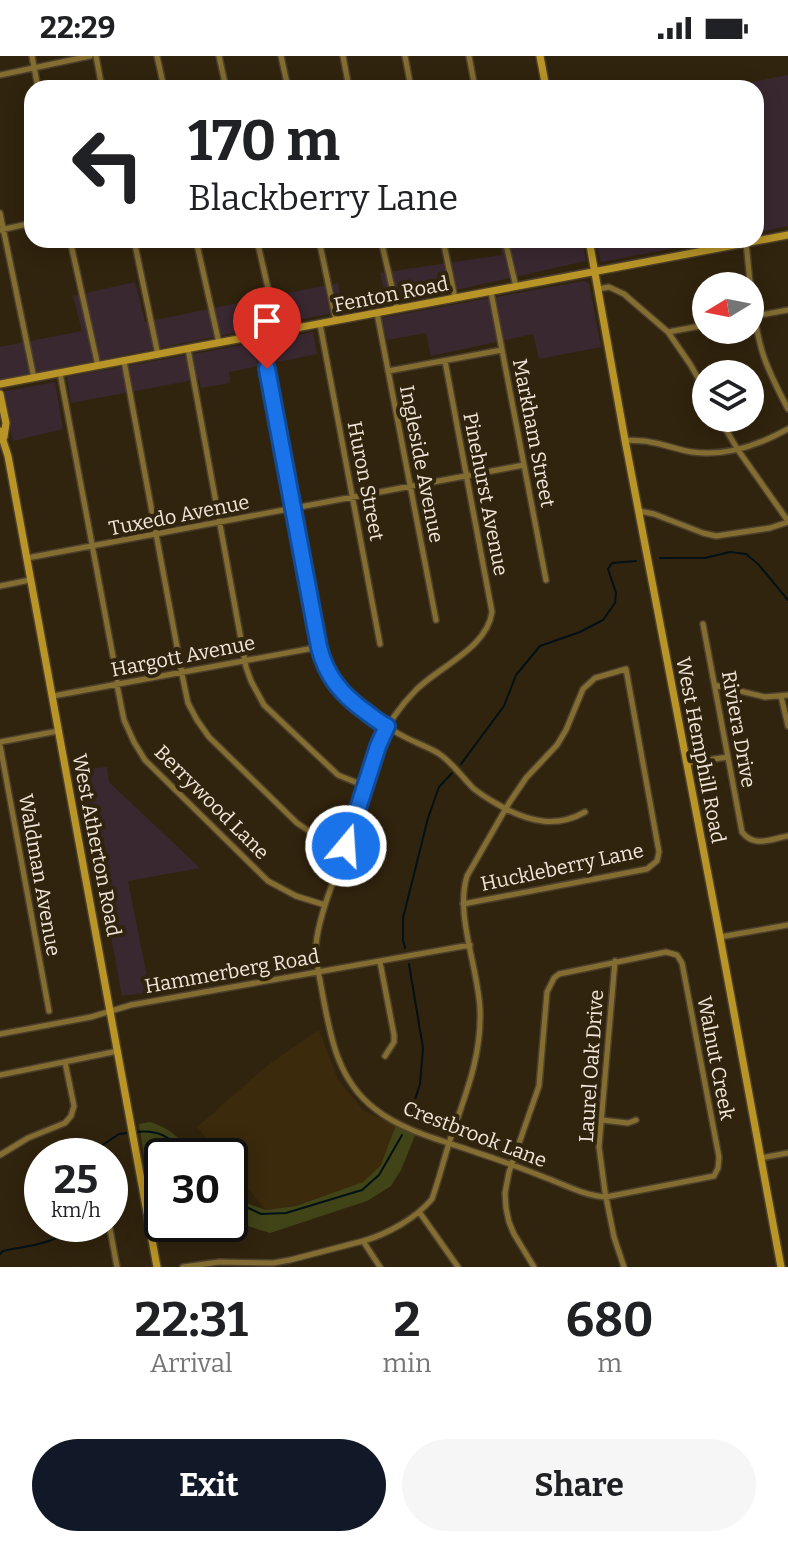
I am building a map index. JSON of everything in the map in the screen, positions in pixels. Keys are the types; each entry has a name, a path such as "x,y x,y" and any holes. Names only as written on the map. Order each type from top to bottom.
{"street":[{"path":"32,56 36,80"},
{"path":"0,75 93,56 100,80"},
{"path":"157,56 162,80"},
{"path":"219,56 224,80"},
{"path":"281,56 286,80"},
{"path":"343,56 348,80"},
{"path":"405,56 410,80"},
{"path":"469,56 474,80"},
{"path":"540,56 544,80"},
{"path":"0,213 34,378"},
{"path":"2,230 24,225"},
{"name":"Fenton Road","path":"764,240 788,235"},
{"path":"72,248 98,366"},
{"path":"136,248 158,355"},
{"path":"198,248 219,343"},
{"path":"259,248 278,332"},
{"path":"321,248 336,321"},
{"path":"383,248 397,310"},
{"path":"445,248 455,299"},
{"path":"507,248 516,287"},
{"name":"West Hemphill Road","path":"590,248 781,1267"},
{"name":"Fenton Road","path":"0,385 720,248"},
{"path":"746,248 748,272"},
{"path":"598,289 609,287 624,294 668,332 692,368"},
{"name":"Markham Street","path":"491,292 546,580"},
{"path":"764,315 788,310"},
{"name":"Ingleside Avenue","path":"377,313 436,620"},
{"name":"Huron Street","path":"320,324 380,644"},
{"path":"668,332 692,328"},
{"path":"261,335 319,647 326,670 336,685 351,701 387,726 439,754 475,789 506,808 531,820 545,822 567,821 585,812"},
{"path":"760,344 768,368 788,409"},
{"path":"188,349 251,681 264,705 338,775 365,786"},
{"path":"388,371 502,350"},
{"path":"124,361 188,703 209,737 297,823 312,833 346,846"},
{"name":"Pinehurst Avenue","path":"445,361 492,612 485,633"},
{"name":"Berrywood Lane","path":"60,373 124,720 134,742 145,760 268,881 296,896 325,905"},
{"path":"0,394 6,423 4,439"},
{"path":"625,440 652,442 703,453 738,450 788,429"},
{"name":"West Atherton Road","path":"0,431 53,696 157,1267"},
{"path":"638,510 716,536 770,528 788,522 727,432"},
{"name":"Tuxedo Avenue","path":"27,558 524,465"},
{"path":"0,586 31,580"},
{"name":"Riviera Drive","path":"703,624 742,832 757,842 788,836"},
{"name":"Crestbrook Lane","path":"485,633 415,690 387,726 378,746 325,905 317,939 319,972 337,1059 368,1103 390,1119 582,1192 606,1197 714,1176 718,1168"},
{"name":"Hargott Avenue","path":"53,696 319,647"},
{"name":"Huckleberry Lane","path":"463,904 647,869 657,861 659,852 626,669 595,678 583,689 562,738 526,778 506,808"},
{"path":"715,685 765,697 788,695"},
{"path":"781,696 788,726"},
{"path":"0,743 59,731"},
{"name":"Waldman Avenue","path":"0,743 49,1011"},
{"path":"687,763 728,757"},
{"path":"183,1267 273,1265 372,1239 420,1213 432,1199 474,1070 480,1029 480,1007 463,888 506,808"},
{"path":"720,937 788,925"},
{"name":"Hammerberg Road","path":"0,1034 91,1017 131,1005 470,945"},
{"name":"Walnut Creek","path":"615,961 666,952 677,955 682,963 719,1157 718,1168"},
{"path":"534,1267 514,1234 505,1193 539,1086 547,992 559,974 615,961"},
{"name":"Laurel Oak Drive","path":"615,961 599,1147 614,1237 624,1267"},
{"path":"380,962 394,1035 394,1042 385,1056"},
{"path":"0,1075 118,1051"},
{"path":"0,1155 28,1138 65,1123 71,1116 74,1106 65,1062"},
{"path":"602,1120 628,1123 636,1120"},
{"path":"761,1158 788,1153"},
{"path":"420,1213 458,1267"},
{"path":"363,1241 380,1267"},
{"path":"112,1242 117,1267"}],"shaded area":[{"path":"788,75 788,226 764,231 764,80"},
{"path":"501,248 584,248 586,261 388,305 380,273 502,255"},
{"path":"597,248 675,248 601,262"},
{"path":"584,281 589,284 601,347 539,359 533,334 431,356 426,333 387,340 381,318"},
{"path":"135,282 145,322 338,283 343,311 0,380 0,347 82,331 73,296"},
{"path":"313,332 317,354 229,372 230,383 201,388 199,379 71,403 67,377"},
{"path":"55,382 63,429 13,441 2,392"},
{"path":"107,767 109,782 200,868 128,881 150,992 122,996 80,770"},
{"path":"319,1030 338,1080 364,1111 396,1125 381,1165 363,1182 296,1206 266,1210 248,1188 248,1138 206,1138 197,1127 268,1065"}],"green space":[{"path":"150,1122 178,1138 144,1138 144,1157 139,1124"},
{"path":"396,1125 416,1133 391,1186 367,1201 270,1233 248,1226 248,1204 266,1210 296,1206 363,1182 381,1165"}],"waterway":[{"path":"660,558 705,558 730,552 746,554 788,600"},
{"path":"461,764 504,706 516,675 540,646 603,620 615,603 616,593 608,569 612,563 636,561"},
{"path":"405,948 403,918 428,818 439,787 452,773"},
{"path":"409,964 423,1048 420,1084 409,1118"},
{"path":"135,1132 152,1132 167,1138"},
{"path":"113,1138 128,1133"},
{"path":"248,1208 261,1214 286,1213 362,1190 379,1175 402,1135"},
{"path":"0,1254 45,1242"}],"route":[{"path":"267,369 319,647 326,670 351,701 387,726 346,846"}]}
